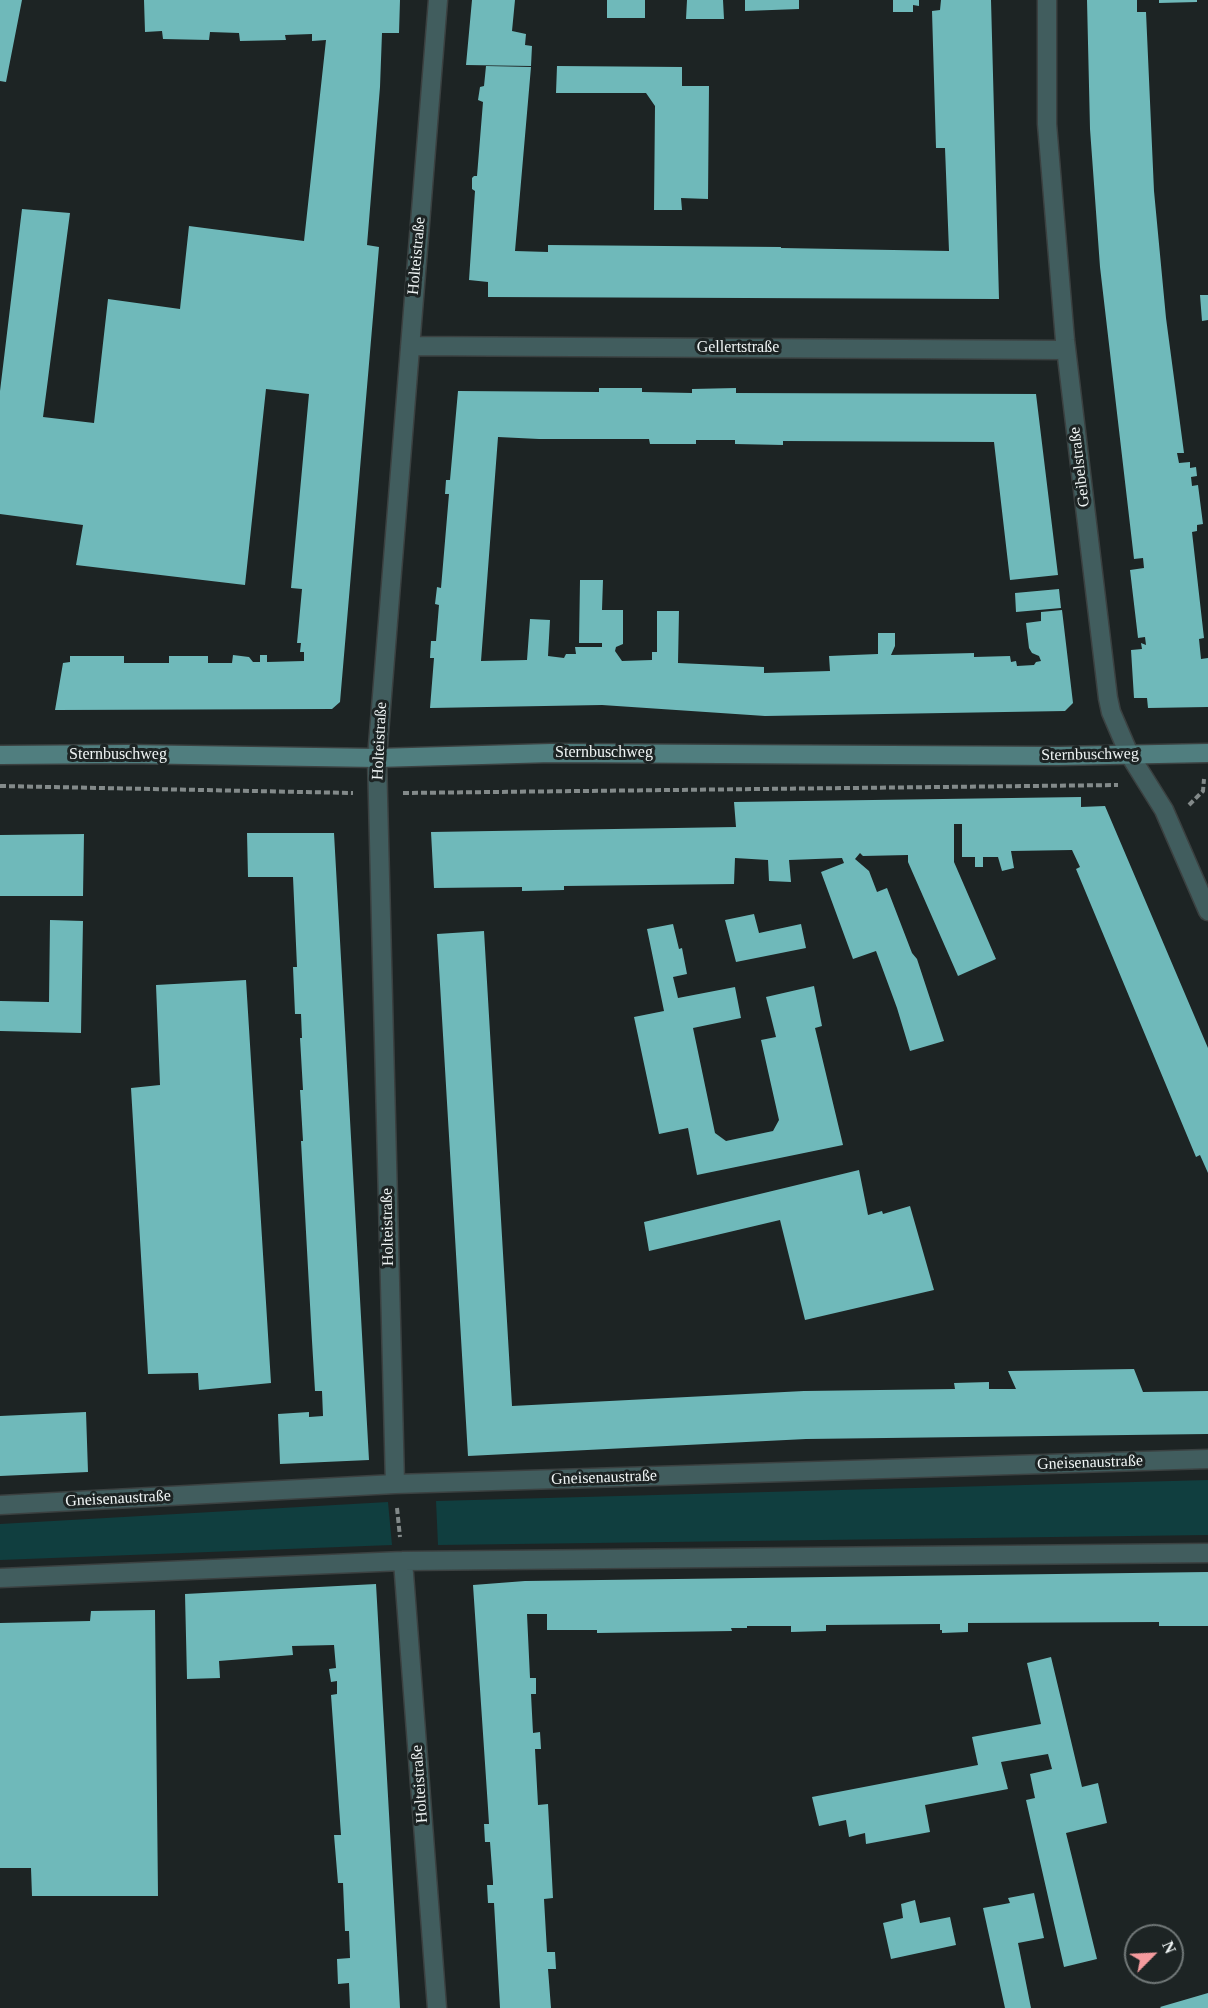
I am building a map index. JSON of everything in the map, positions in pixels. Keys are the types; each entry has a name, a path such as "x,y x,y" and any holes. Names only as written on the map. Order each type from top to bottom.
{"main road":[{"name":"Sternbuschweg","path":"0,755 136,754 377,758 552,753 1048,756 1208,753"}],"street":[{"name":"Holteistraße","path":"394,1484 377,758 438,0"},
{"name":"Geibelstraße","path":"1047,0 1047,124 1066,350 1108,698 1111,712 1129,754 1164,810 1208,911"},
{"name":"Gellertstraße","path":"410,346 1066,350"},
{"name":"Gneisenaustraße","path":"0,1505 394,1484 1208,1459"},
{"path":"0,1578 403,1561 1208,1553"},
{"name":"Holteistraße","path":"403,1561 437,2008"}],"path":[{"path":"1203,791 1204,780"},
{"path":"0,786 378,793 1117,784 1125,789"},
{"path":"394,1484 403,1561"}],"shaded area":[{"path":"1208,1480 1208,1535 438,1545 436,1501"},
{"path":"388,1502 392,1545 0,1560 0,1524"}],"building":[{"path":"0,0 22,0 6,82 0,81"},
{"path":"144,0 400,0 399,33 382,33 380,87 367,245 379,247 340,702 332,709 55,710 63,663 70,662 70,656 124,656 124,663 169,663 169,656 208,656 208,663 232,663 233,655 249,657 253,662 260,662 260,655 267,655 267,662 304,661 304,652 300,652 301,643 297,643 302,589 291,588 309,394 266,389 245,585 76,565 83,525 0,514 0,391 22,209 70,213 43,417 94,423 108,299 180,309 189,226 304,241 326,40 312,41 312,34 285,35 286,40 240,41 239,33 210,32 209,40 163,39 162,31 145,32"},
{"path":"472,0 515,0 512,31 526,34 525,45 532,46 531,66 466,65"},
{"path":"607,0 645,0 645,18 607,18"},
{"path":"687,0 723,0 724,19 686,19"},
{"path":"745,0 799,0 799,9 745,11"},
{"path":"893,0 919,0 919,6 913,5 913,12 893,12"},
{"path":"941,0 991,0 999,299 488,297 488,282 469,280 475,191 472,189 472,178 477,176 483,102 478,100 480,87 484,86 486,66 531,67 515,251 548,252 548,245 949,251 945,148 936,148 932,11 940,10"},
{"path":"1087,0 1137,0 1137,12 1146,12 1154,191 1166,318 1184,453 1177,453 1179,463 1190,462 1190,468 1196,467 1197,476 1191,477 1192,486 1198,485 1203,524 1197,525 1197,531 1192,532 1204,638 1199,639 1201,659 1208,658 1208,707 1148,708 1147,698 1134,698 1131,650 1142,649 1141,643 1146,645 1145,637 1138,638 1130,570 1144,568 1143,558 1134,559 1100,267 1090,129"},
{"path":"1159,0 1197,0 1197,2 1159,3"},
{"path":"557,66 682,67 682,86 709,86 708,199 681,198 682,210 654,210 655,106 646,93 556,93"},
{"path":"1200,295 1208,295 1208,320 1202,321"},
{"path":"599,388 642,388 642,392 692,393 692,389 736,388 736,393 1036,394 1058,575 1010,580 994,442 783,441 783,445 735,444 735,440 696,440 696,444 650,444 649,439 498,437 481,661 527,660 530,619 550,620 548,656 564,658 566,654 576,654 575,647 602,647 602,643 579,643 580,580 603,580 602,610 623,610 623,644 616,647 615,651 622,661 652,660 652,652 657,652 657,611 679,611 678,663 764,667 764,673 830,671 829,656 878,654 878,633 895,633 895,646 891,655 974,653 974,657 1010,656 1011,662 1016,661 1017,666 1034,665 1041,661 1039,656 1032,653 1029,648 1026,623 1041,621 1041,612 1062,610 1073,703 1065,711 765,716 602,705 430,708 434,658 430,658 431,641 436,641 439,605 435,604 437,587 441,588 449,494 445,494 446,480 450,480 458,391 599,392"},
{"path":"1059,589 1061,608 1016,612 1015,593"},
{"path":"1081,797 1081,807 1105,806 1208,1048 1208,1173 1200,1155 1196,1157 1076,869 1080,867 1072,850 1011,851 1014,868 1002,871 998,857 983,857 983,867 975,867 975,857 962,857 962,824 954,824 954,862 996,959 958,976 908,862 908,855 863,856 860,853 855,859 869,871 877,892 887,888 912,953 917,959 944,1041 910,1051 876,951 853,959 821,872 844,863 842,858 789,860 791,882 769,881 768,860 735,858 734,884 564,886 564,890 522,891 522,887 434,888 431,832 736,827 734,802"},
{"path":"247,833 334,833 369,1460 280,1464 278,1414 309,1412 309,1417 323,1416 322,1391 315,1391 312,1341 301,1141 303,1141 300,1090 303,1090 301,1014 295,1014 293,967 297,967 293,877 248,877"},
{"path":"84,834 83,896 0,896 0,835"},
{"path":"754,914 759,933 801,924 806,948 736,962 725,920"},
{"path":"50,920 83,921 81,1033 0,1031 0,1001 49,1002"},
{"path":"673,924 679,949 682,948 687,974 673,977 678,998 735,987 741,1018 693,1028 715,1133 726,1141 773,1131 779,1120 761,1040 776,1037 766,997 814,986 822,1026 815,1028 843,1145 697,1175 688,1128 659,1134 634,1017 664,1011 647,929"},
{"path":"484,931 512,1406 804,1391 955,1389 954,1383 989,1382 989,1389 1016,1389 1008,1371 1134,1369 1143,1392 1208,1391 1208,1434 806,1439 468,1456 437,934"},
{"path":"246,980 271,1383 199,1390 198,1373 148,1374 131,1088 160,1085 156,985"},
{"path":"859,1170 868,1215 882,1211 883,1214 910,1206 934,1290 805,1320 780,1220 649,1251 644,1222"},
{"path":"86,1412 88,1472 0,1476 0,1416"},
{"path":"1208,1572 1208,1626 1159,1626 1159,1622 968,1623 968,1632 942,1633 940,1624 826,1625 826,1631 791,1632 791,1626 747,1626 747,1628 731,1628 732,1631 597,1633 597,1630 547,1630 547,1614 527,1614 530,1678 536,1678 536,1694 531,1694 533,1733 540,1732 541,1749 535,1749 538,1805 548,1804 553,1898 544,1899 547,1952 555,1952 556,1969 548,1969 551,2008 500,2008 494,1903 488,1903 487,1885 493,1885 493,1882 490,1842 485,1842 484,1824 489,1824 473,1585 525,1581"},
{"path":"376,1584 400,2008 350,2008 349,1983 338,1984 337,1959 350,1958 349,1931 345,1931 343,1883 338,1883 334,1835 341,1835 331,1695 337,1694 337,1681 331,1682 329,1669 336,1668 334,1645 292,1646 293,1655 219,1661 220,1678 187,1679 185,1594"},
{"path":"155,1610 158,1896 32,1896 31,1868 0,1868 0,1623 90,1621 91,1611"},
{"path":"1051,1657 1082,1787 1098,1783 1107,1823 1066,1833 1097,1959 1064,1967 1026,1800 1035,1798 1030,1774 1052,1769 1048,1754 1001,1762 1008,1789 925,1805 930,1832 866,1844 865,1833 849,1837 846,1820 819,1826 812,1797 978,1765 972,1737 1041,1724 1027,1663"},
{"path":"1034,1893 1044,1938 1018,1943 1031,2008 1005,2008 983,1908 1010,1903 1008,1898"},
{"path":"915,1900 920,1923 950,1917 956,1945 891,1959 883,1923 903,1918 901,1904"},
{"path":"1208,1993 1208,2008 1160,2007"}]}
